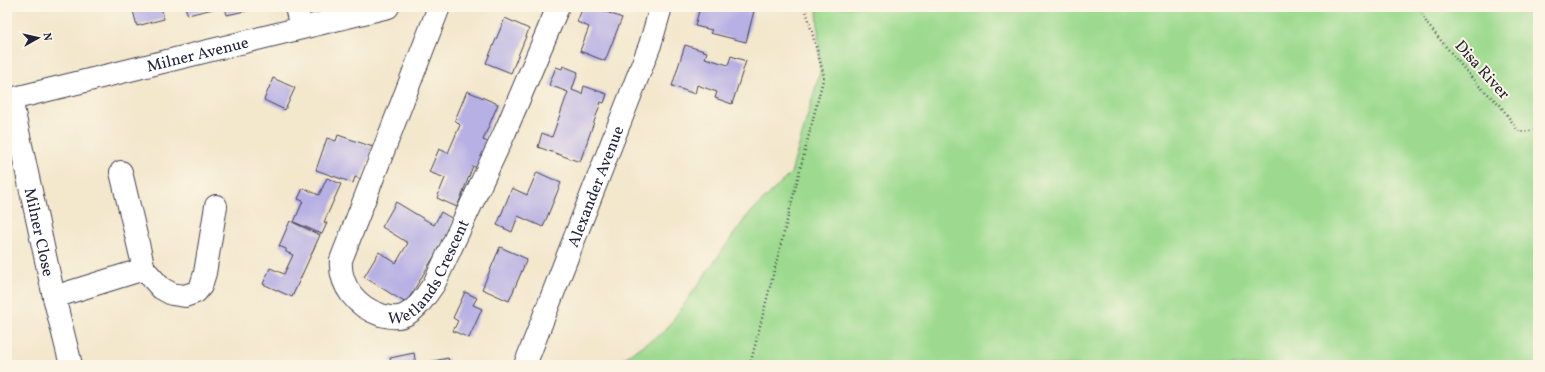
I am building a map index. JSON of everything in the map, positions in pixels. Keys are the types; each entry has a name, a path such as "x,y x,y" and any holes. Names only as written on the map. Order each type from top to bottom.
{"street":[{"path":"296,7 301,28"},
{"name":"Milner Avenue","path":"9,100 388,7"},
{"name":"Wetlands Crescent","path":"439,7 341,260 342,278 354,298 366,308 389,317 399,317 412,311 427,295 434,284 496,151 558,7"},
{"name":"Alexander Avenue","path":"525,365 650,45 661,7"},
{"name":"Milner Close","path":"9,100 71,365"},
{"path":"121,172 144,269 161,288 172,294 185,296 196,292 201,286 205,273 216,206"},
{"path":"54,297 144,269"}],"path":[{"path":"750,365 824,76 805,7"},
{"name":"Disa River","path":"1418,7 1428,25 1476,83 1500,105 1519,132 1538,130"}],"green space":[{"path":"817,7 1538,7 1538,365 614,365 665,331 747,216 791,173 820,72"}],"building":[{"path":"132,7 161,7 164,19 137,26"},
{"path":"185,7 212,7 213,9 188,15"},
{"path":"225,7 254,7 254,9 227,15"},
{"path":"583,7 594,7 622,18 605,61 580,51 589,27 577,22"},
{"path":"700,7 755,7 746,42 710,33 712,30 695,26"},
{"path":"505,18 529,29 511,73 486,63"},
{"path":"685,45 707,52 705,58 728,65 731,56 746,61 732,104 715,98 717,92 697,85 695,94 672,86"},
{"path":"563,66 578,72 572,90 582,94 584,86 607,94 604,103 601,102 580,162 538,147 542,133 552,137 568,92 549,85 556,67 562,69"},
{"path":"273,78 295,88 285,110 264,100"},
{"path":"467,91 498,104 483,140 490,143 479,169 473,166 457,207 437,198 445,178 429,172 439,149 448,153 460,125 455,120"},
{"path":"338,135 373,147 361,179 355,177 353,183 316,170 327,138 336,141"},
{"path":"537,172 561,183 543,227 518,216 512,232 497,225 512,188 527,195"},
{"path":"327,178 341,184 324,222 327,223 322,234 294,222 303,201 298,199 303,188 319,195"},
{"path":"396,202 434,225 441,212 453,219 450,230 406,303 364,277 379,252 396,263 408,243 382,227"},
{"path":"290,221 320,235 292,297 263,284 270,268 284,274 293,255 286,252 286,249 279,246"},
{"path":"500,247 527,259 509,301 482,289"},
{"path":"465,292 477,298 473,305 482,309 469,338 453,331 458,321 453,318"},
{"path":"414,353 416,365 391,365 390,358"},
{"path":"448,358 450,365 420,365 420,364"}]}
